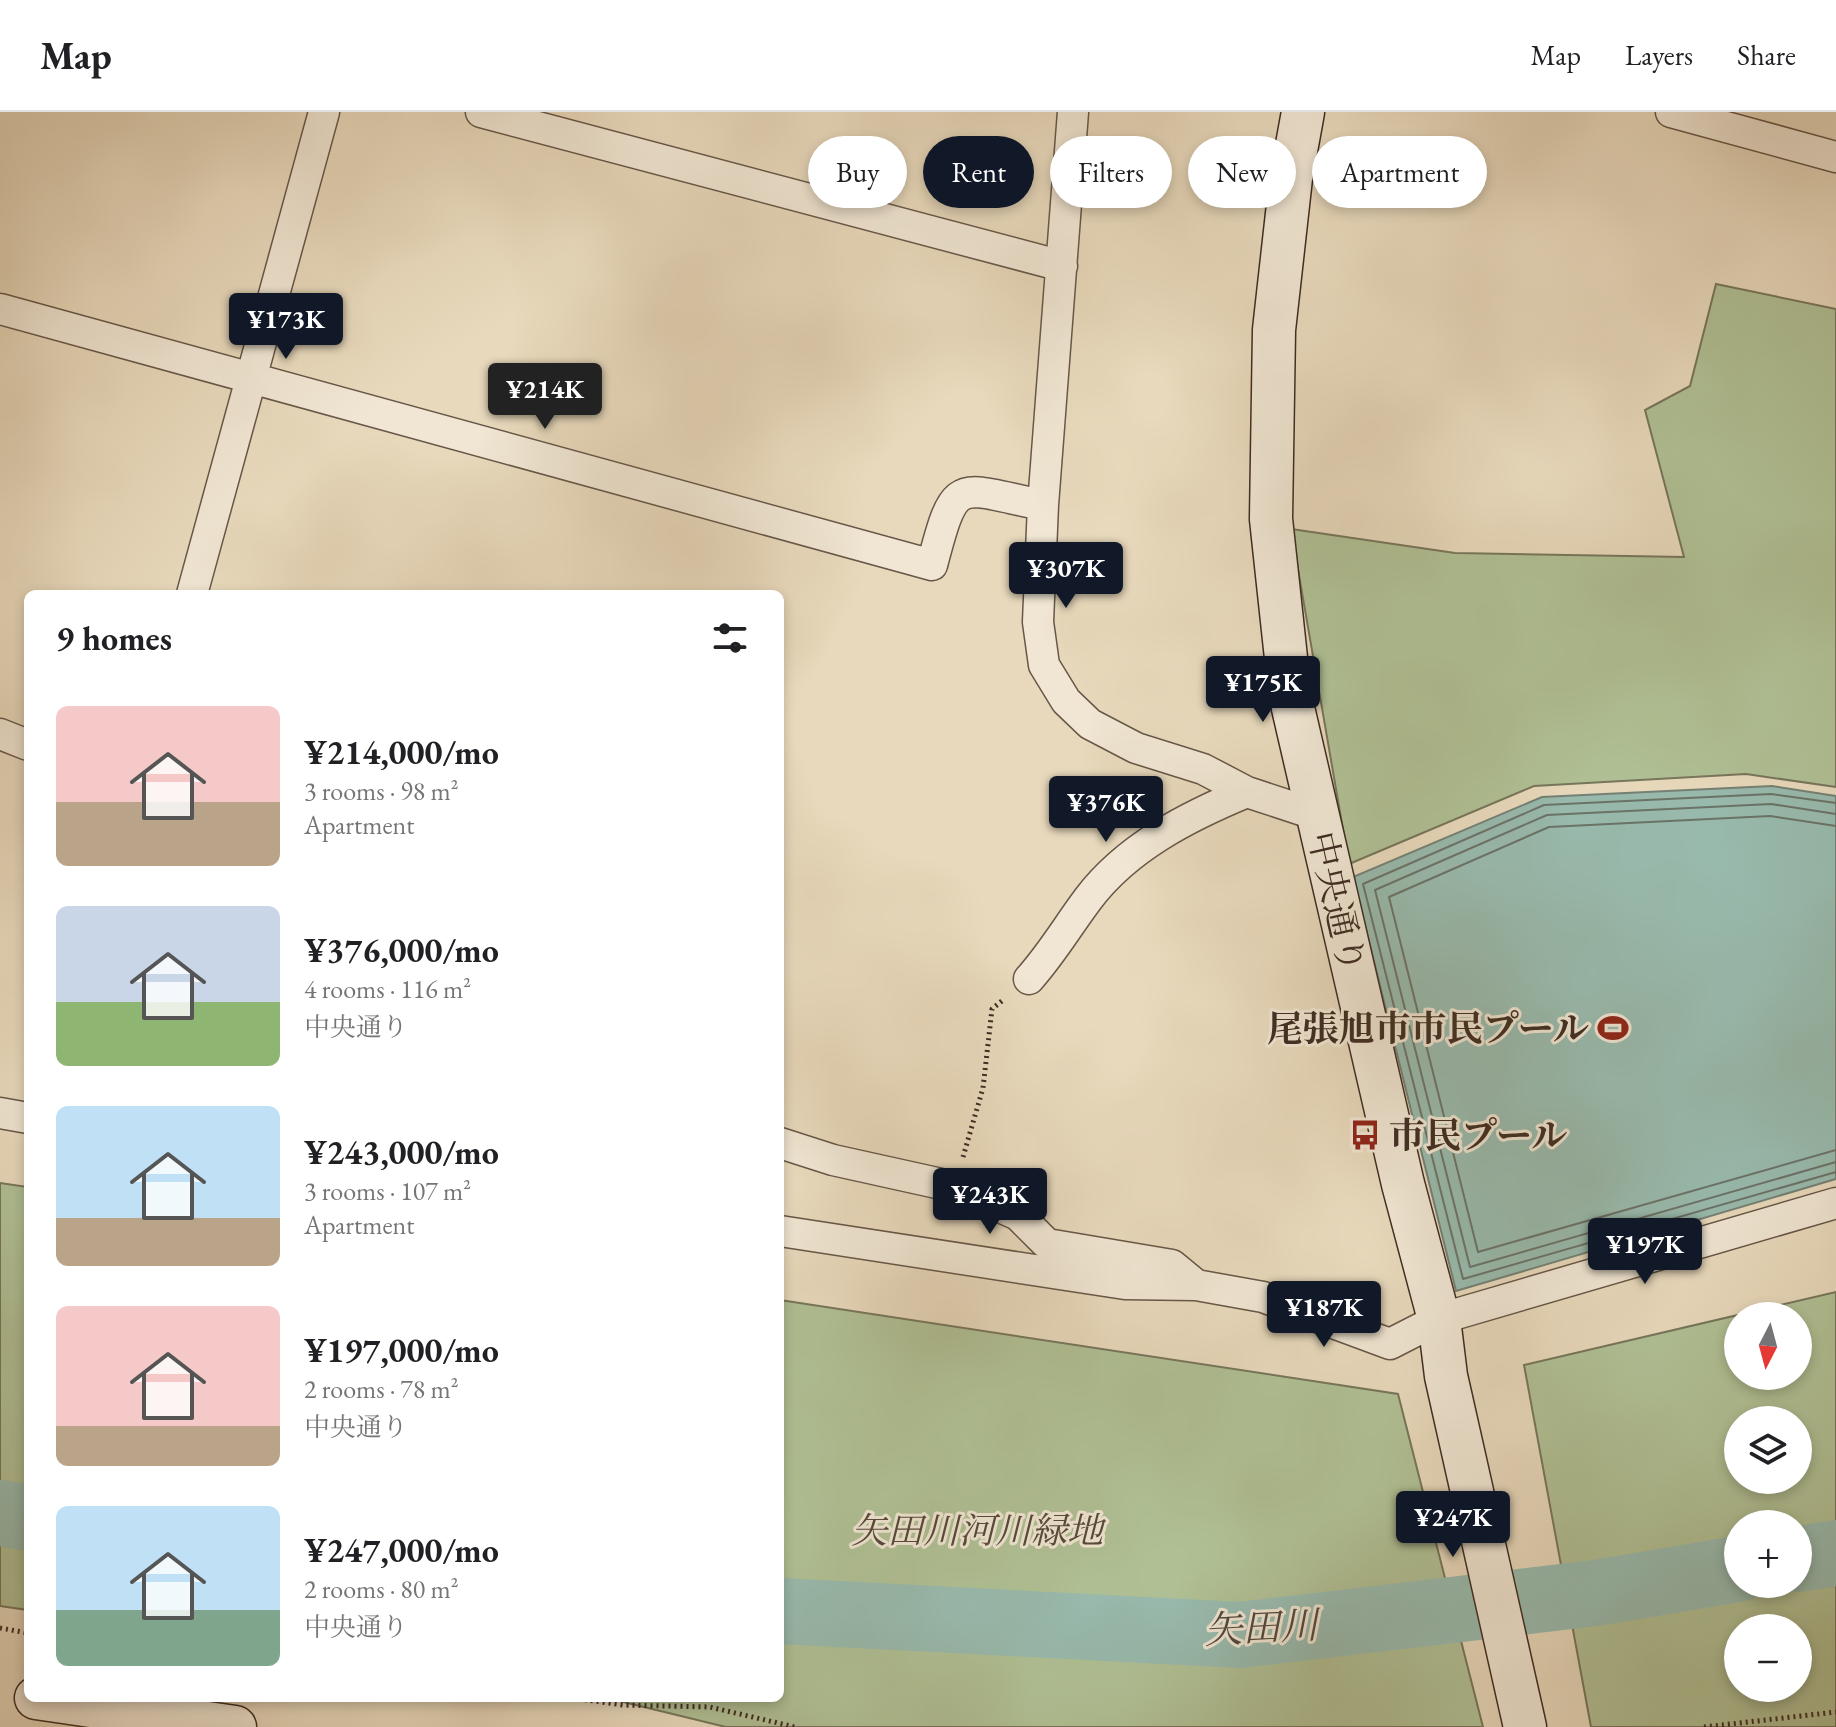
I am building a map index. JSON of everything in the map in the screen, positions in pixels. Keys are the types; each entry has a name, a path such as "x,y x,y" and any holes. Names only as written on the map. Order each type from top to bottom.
{"street":[{"path":"193,590 324,112"},
{"path":"481,112 1062,266"},
{"path":"1073,112 1043,505 1038,622 1044,665 1066,701 1090,724 1136,748 1203,769 1247,792 1317,815"},
{"name":"中央通り","path":"1303,112 1291,178 1274,330 1271,519 1290,695 1403,1184 1439,1319 1446,1376 1525,1727"},
{"path":"1671,112 1836,157"},
{"path":"0,309 932,565 946,509 954,497 973,491 1043,505"},
{"path":"1029,979 1058,947 1089,897 1135,853 1195,814 1247,792"},
{"path":"0,1113 24,1117"},
{"path":"784,1144 833,1160 955,1187 1018,1215 1047,1244 1172,1265 1196,1285"},
{"path":"784,1232 1125,1284 1196,1285 1263,1297 1390,1344 1439,1319 1836,1203"},
{"path":"0,1693 24,1696"},
{"path":"63,1702 235,1727"}],"path":[{"path":"955,1187 983,1088 992,1009 1029,979"},
{"path":"0,1628 24,1632"},
{"path":"602,1702 710,1707 795,1727"},
{"path":"1704,1727 1836,1712"}],"green space":[{"path":"1716,284 1836,309 1836,787 1746,774 1534,786 1349,864 1291,529 1455,553 1684,557 1645,410 1690,386"},
{"path":"0,1183 24,1186 24,1609 0,1606"},
{"path":"1836,1292 1836,1727 1591,1727 1524,1365 1724,1318 1724,1390 1812,1390 1812,1302 1793,1302"},
{"name":"矢田川河川緑地","path":"784,1301 1398,1394 1483,1727 726,1727 623,1702 784,1702"}],"water":[{"name":"尾張旭市市民プール","path":"1772,786 1836,796 1836,1179 1456,1291 1353,877 1542,797"}],"waterway":[{"name":"矢田川","path":"0,1513 24,1517"},
{"name":"矢田川","path":"1812,1557 1836,1553"},
{"name":"矢田川","path":"784,1611 1240,1635 1595,1593 1724,1571"}],"place":[{"name":"尾張旭市市民プール","path":"1613,1028"},
{"name":"市民プール","path":"1365,1135"}]}
